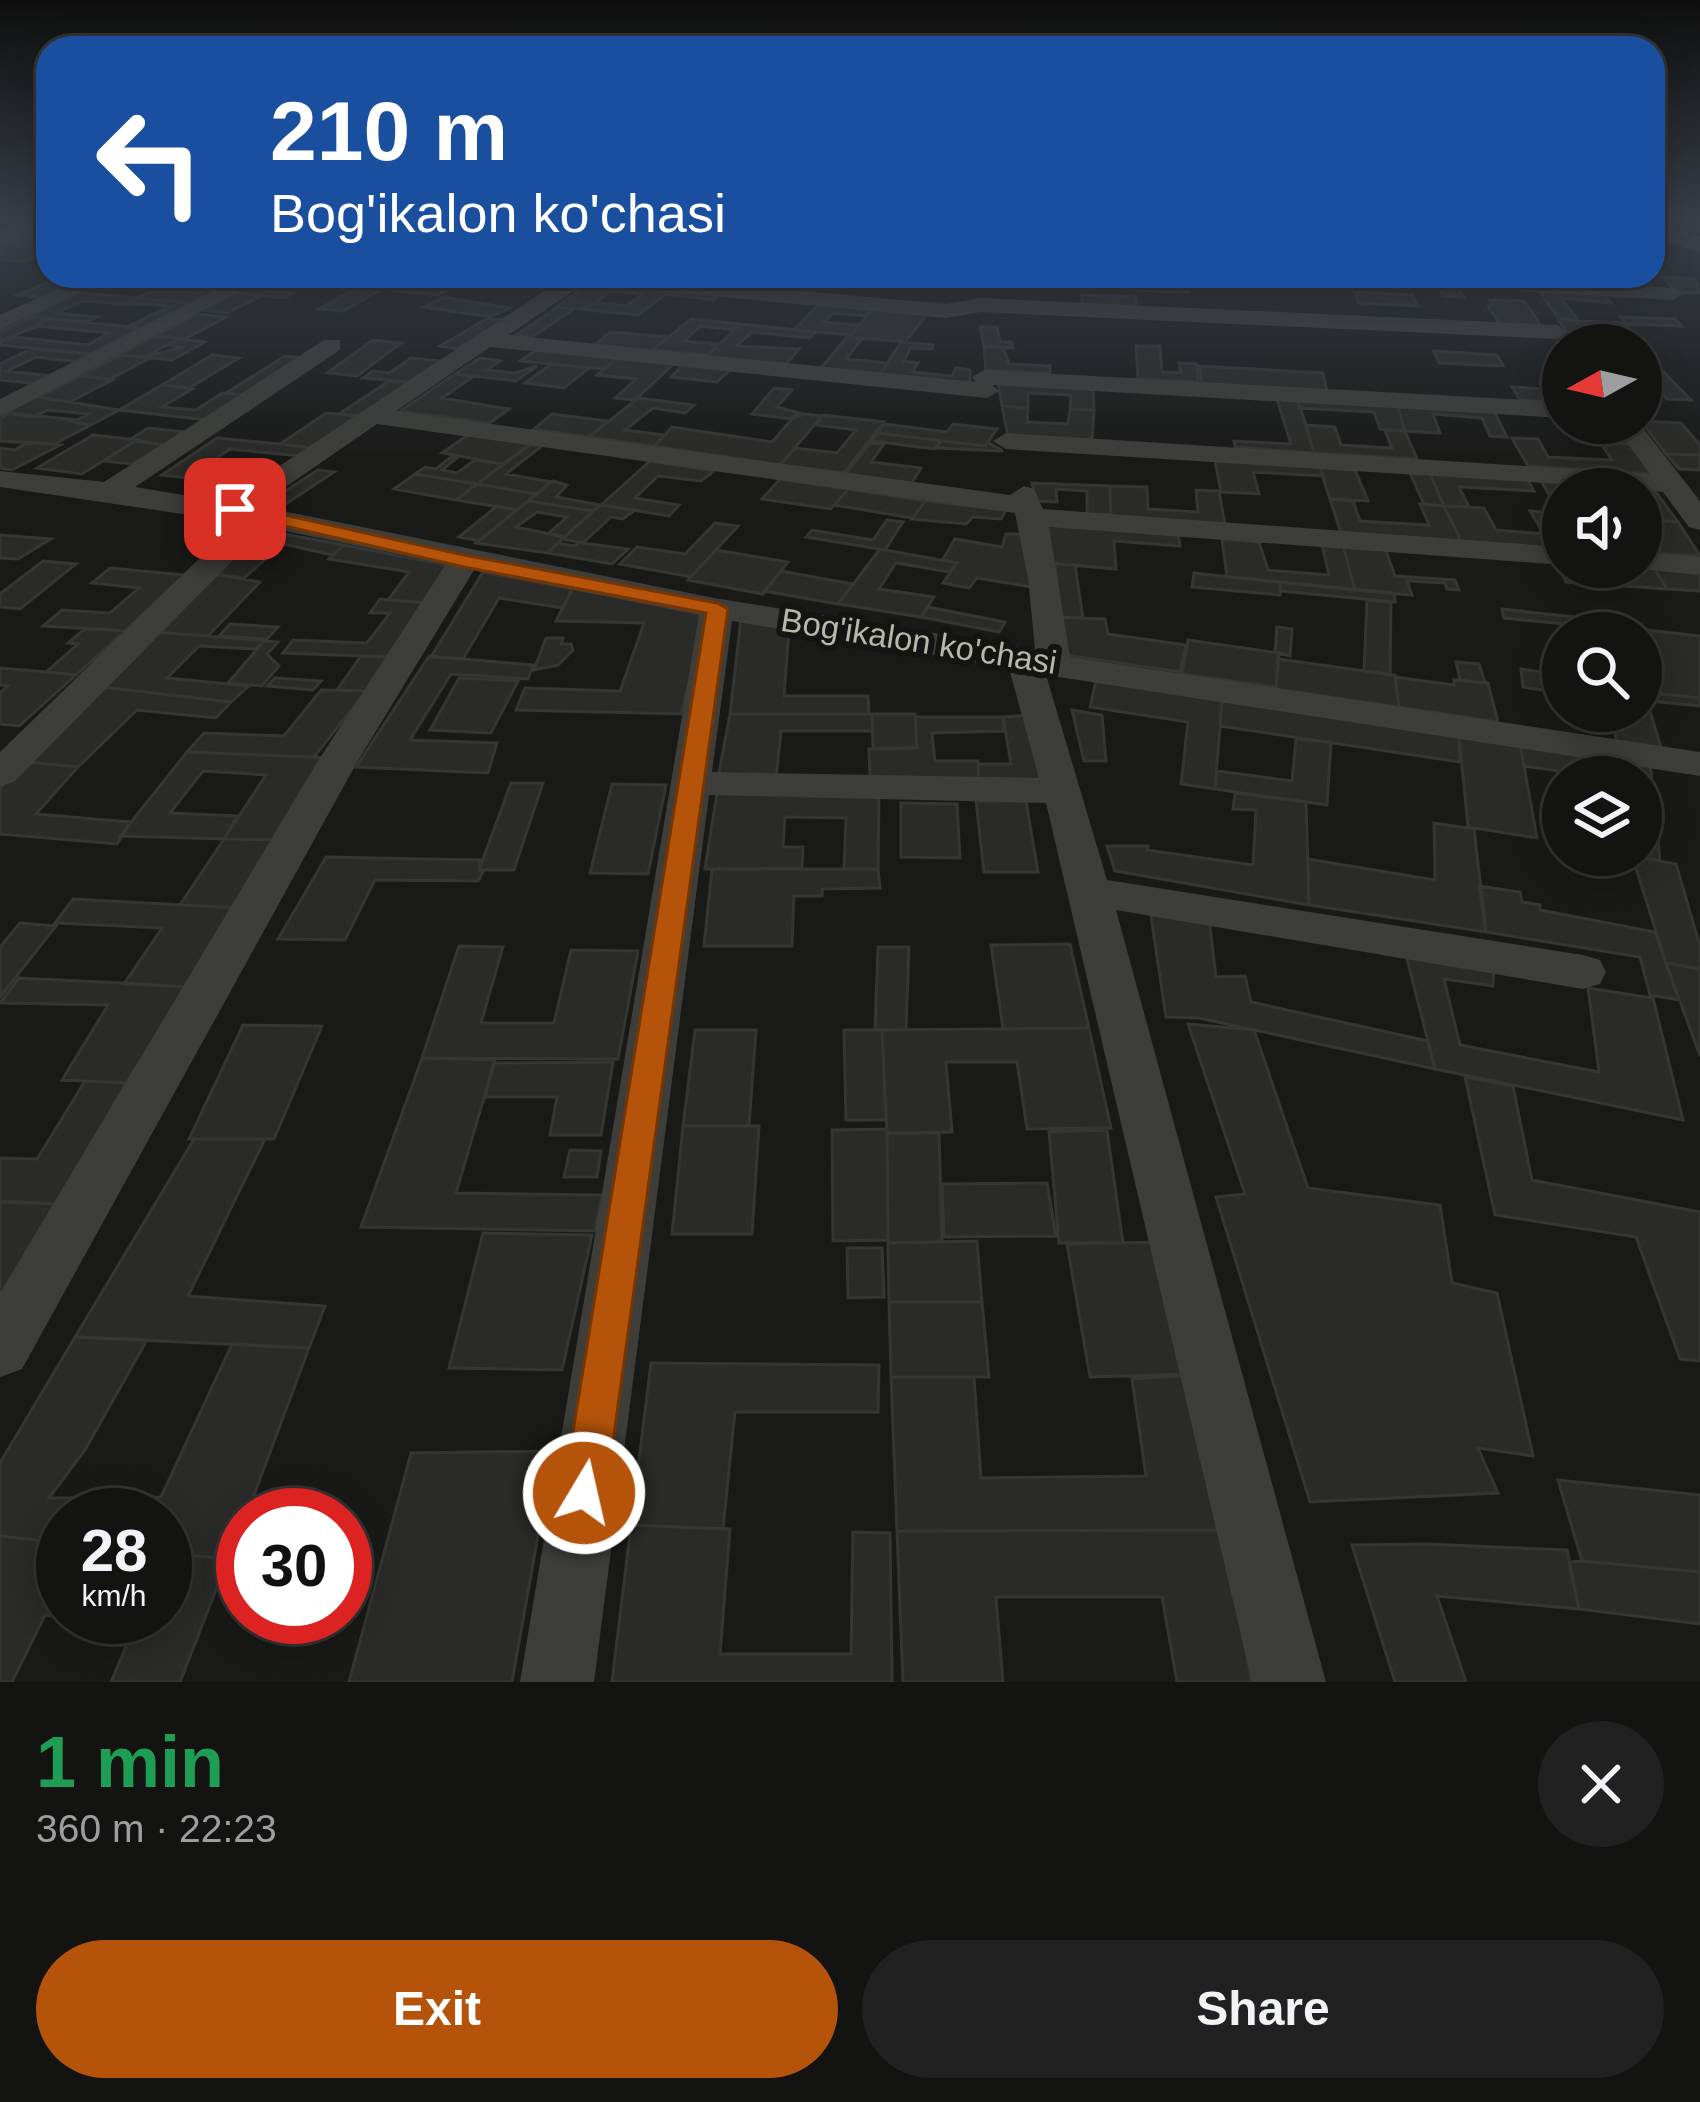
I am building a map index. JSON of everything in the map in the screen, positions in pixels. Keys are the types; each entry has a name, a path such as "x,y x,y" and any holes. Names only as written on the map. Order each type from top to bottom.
{"street":[{"path":"0,323 49,300"},
{"path":"0,409 207,300"},
{"path":"0,774 248,512 373,416 545,300"},
{"path":"833,300 971,316 1542,338"},
{"path":"486,340 982,376 1542,409"},
{"path":"113,489 332,345"},
{"path":"982,376 1031,512 1047,584 1038,660 1063,791 1289,1682"},
{"path":"373,416 1031,512 1542,554"},
{"path":"1006,441 1673,484"},
{"path":"1642,444 1700,521"},
{"name":"Bog'ikalon ko'chasi","path":"0,479 113,489 248,512 464,561 717,609 1700,764"},
{"path":"0,1349 336,764 464,561"},
{"path":"1662,563 1700,566"},
{"path":"557,1682 717,609"},
{"path":"689,783 1063,791"},
{"path":"1087,892 1583,972"}],"building":[{"path":"63,300 132,300 83,301 56,313 97,317 87,322 27,317"},
{"path":"222,300 252,300 227,313 202,310"},
{"path":"334,300 362,300 343,311 319,309"},
{"path":"437,300 465,300 509,308 490,317 424,307"},
{"path":"566,300 599,300 580,309 556,307"},
{"path":"634,300 657,300 638,315 580,309 596,303 626,306"},
{"path":"1082,300 1136,300 1137,308 1082,306"},
{"path":"1415,300 1418,306 1359,303"},
{"path":"1490,300 1524,301 1542,328 1501,326 1488,306 1493,305"},
{"path":"1546,300 1563,300 1578,320 1559,319"},
{"path":"128,303 192,303 141,328 127,327 170,306"},
{"path":"820,303 874,307 867,316 833,313 824,322 859,325 851,335 794,330"},
{"path":"558,307 574,309 532,337 516,335"},
{"path":"873,309 930,311 905,342 849,337"},
{"path":"198,314 226,317 185,339 156,336"},
{"path":"32,317 46,318 0,341 0,332"},
{"path":"1620,317 1675,319 1682,326 1662,324 1627,324"},
{"path":"46,318 141,328 91,354 0,345 15,337 87,345 109,333 38,326"},
{"path":"488,318 504,320 457,349 440,346"},
{"path":"691,319 741,324 735,330 701,326 684,341 719,344 708,355 653,350"},
{"path":"1558,320 1626,324 1561,324"},
{"path":"741,324 815,332 810,338 752,332 737,346 799,349 785,365 705,357"},
{"path":"980,327 997,327 1000,342 1011,342 1013,348 984,346"},
{"path":"610,332 668,337 651,351 595,345"},
{"path":"156,336 180,338 144,357 119,355"},
{"path":"847,337 862,339 846,359 888,363 880,375 821,368"},
{"path":"178,339 205,342 172,360 144,357 184,347 169,345"},
{"path":"373,340 401,343 357,376 327,373"},
{"path":"901,342 933,345 932,349 910,348 904,361 918,363 912,372 952,376 956,368 970,370 970,385 879,376"},
{"path":"984,346 1003,347 1009,364 1050,366 1050,373 986,370"},
{"path":"1136,346 1160,346 1162,372 1181,373 1179,363 1196,364 1198,382 1138,379"},
{"path":"539,348 620,356 604,369 520,361"},
{"path":"31,349 91,354 77,362 37,357 7,371 52,376 38,384 0,380 0,364"},
{"path":"1434,351 1497,355 1503,366 1439,363"},
{"path":"121,355 150,358 110,379 81,376"},
{"path":"212,355 239,358 189,388 162,385"},
{"path":"285,356 302,358 244,395 226,393"},
{"path":"620,356 676,362 635,400 615,398 636,379 597,375"},
{"path":"411,358 440,361 410,382 363,378 373,371 389,373"},
{"path":"480,358 500,361 487,370 515,373 537,366 516,381 455,374"},
{"path":"551,364 589,368 564,388 525,383"},
{"path":"684,364 730,370 717,382 671,377"},
{"path":"1199,366 1323,373 1327,391 1202,384"},
{"path":"1662,370 1691,400 1667,399 1662,394"},
{"path":"455,374 474,376 442,398 509,409 490,423 400,411"},
{"path":"81,376 112,380 70,402 38,397"},
{"path":"389,381 410,382 360,416 339,414"},
{"path":"998,382 1093,387 1094,410 1070,409 1071,395 1028,393 1028,408 1002,406"},
{"path":"162,385 192,389 162,407 196,410 222,393 244,395 207,420 119,410"},
{"path":"1512,387 1542,389 1542,402 1520,400"},
{"path":"774,388 792,390 777,407 804,414 792,419 752,414"},
{"path":"36,397 119,410 91,425 73,422 88,414 48,410 32,417 5,413"},
{"path":"638,398 694,405 685,413 653,408 625,430 665,435 654,446 589,437"},
{"path":"1277,399 1298,399 1314,453 1235,447 1234,441 1291,444"},
{"path":"1298,399 1397,404 1405,431 1380,429 1374,412 1299,408"},
{"path":"1397,404 1494,411 1507,437 1490,436 1482,418 1433,414 1440,433 1405,431"},
{"path":"1002,406 1028,408 1027,422 1068,424 1070,409 1094,410 1092,440 1008,436"},
{"path":"9,413 91,425 54,444 0,441 0,419"},
{"path":"326,413 356,416 311,448 280,444"},
{"path":"797,413 822,416 780,465 654,446 672,427 772,442"},
{"path":"552,414 608,421 589,437 534,429"},
{"path":"823,415 884,422 844,473 780,465 795,448 837,453 856,430 816,425"},
{"path":"1662,422 1681,423 1700,445 1700,455 1666,454 1658,444"},
{"path":"884,424 947,432 953,424 997,429 985,446 877,433"},
{"path":"1306,425 1335,427 1341,445 1392,448 1385,430 1405,431 1417,459 1314,453"},
{"path":"148,428 185,432 163,445 131,439"},
{"path":"472,432 533,442 503,464 442,453"},
{"path":"880,433 941,441 934,449 871,441"},
{"path":"93,435 137,440 82,474 37,468"},
{"path":"217,438 311,448 300,456 230,449 188,478 162,475"},
{"path":"1512,438 1538,439 1548,457 1612,460 1601,444 1631,444 1648,468 1559,468 1528,466"},
{"path":"135,441 163,445 132,464 104,461"},
{"path":"941,441 985,446 987,442 1003,451 936,448"},
{"path":"28,442 60,445 12,470 0,468 0,448 15,450"},
{"path":"870,443 884,444 871,462 921,468 911,484 846,474"},
{"path":"531,444 543,445 506,474 551,482 536,494 477,484"},
{"path":"1666,454 1700,455 1700,470 1679,469"},
{"path":"451,457 457,458 442,470 457,473 475,460 503,464 477,484 415,474 425,467 436,469"},
{"path":"650,461 714,471 701,481 658,476 635,498 679,505 669,516 601,505"},
{"path":"1215,461 1320,467 1323,476 1253,472 1259,494 1221,492"},
{"path":"1320,468 1355,470 1368,501 1330,499"},
{"path":"318,470 334,472 286,504 270,501"},
{"path":"1410,473 1430,474 1444,506 1424,504"},
{"path":"415,474 477,484 456,500 394,489"},
{"path":"1430,474 1527,479 1534,491 1459,487 1469,507 1444,506"},
{"path":"780,479 848,489 831,509 762,499"},
{"path":"553,481 567,485 556,497 601,505 593,511 528,501"},
{"path":"1032,483 1110,486 1111,515 1087,514 1087,491 1056,489 1057,502 1036,501"},
{"path":"477,484 536,494 517,510 456,500"},
{"path":"1110,486 1147,487 1148,509 1198,512 1196,490 1219,491 1225,525 1111,518"},
{"path":"848,489 925,501 913,518 834,505"},
{"path":"1330,499 1353,501 1360,521 1429,525 1420,504 1444,506 1461,541 1341,533"},
{"path":"1662,500 1678,522 1662,521"},
{"path":"528,501 593,511 548,553 476,543","holes":["537,512 567,517 549,533 564,537 516,527"]},
{"path":"925,501 1006,510 1001,519 973,517 966,524 912,519"},
{"path":"601,505 635,510 623,519 611,517 583,543 562,539"},
{"path":"497,506 517,510 479,541 459,537"},
{"path":"1444,506 1484,508 1496,530 1542,534 1542,547 1461,541"},
{"path":"1530,511 1542,512 1542,531"},
{"path":"887,520 903,522 885,550 806,537 812,530 873,540"},
{"path":"1662,521 1678,522 1700,556 1662,553"},
{"path":"715,523 738,526 691,577 620,564 637,547 685,554"},
{"path":"1042,523 1178,535 1180,546 1114,541 1116,569 1050,563"},
{"path":"262,530 344,545 333,555 283,544 244,578 214,574"},
{"path":"1006,534 1029,534 1043,589 977,578 969,588 943,583 957,563 943,559 955,539 1002,547"},
{"path":"0,535 51,539 18,559 0,558"},
{"path":"1222,539 1259,542 1268,570 1329,575 1322,545 1343,545 1355,590 1227,577"},
{"path":"579,542 628,549 612,564 548,553 558,543 574,546"},
{"path":"344,545 456,567 429,603 388,600 409,572 329,559"},
{"path":"1343,545 1385,548 1395,576 1455,580 1459,590 1447,589 1445,583 1407,581 1412,595 1355,590"},
{"path":"880,549 957,563 950,572 896,563 879,589 934,597 921,617 838,604"},
{"path":"716,550 788,562 763,594 688,580"},
{"path":"43,561 76,564 20,609 0,607 0,594"},
{"path":"1055,564 1075,565 1083,618 1061,617"},
{"path":"110,568 184,575 125,631 43,626 62,610 110,613 139,588 92,583"},
{"path":"1662,569 1700,571 1700,591 1667,589"},
{"path":"781,571 853,584 838,604 764,591"},
{"path":"483,572 572,589 563,608 499,598 463,659 431,657"},
{"path":"1194,573 1280,582 1280,595 1192,587"},
{"path":"214,574 260,582 208,636 153,632"},
{"path":"1280,582 1394,593 1395,602 1280,591"},
{"path":"572,589 707,611 681,714 516,710 525,688 620,691 644,623 556,621"},
{"path":"380,599 429,603 389,657 283,653 293,640 367,643 390,613 370,613"},
{"path":"1367,600 1391,602 1390,675 1364,671"},
{"path":"928,607 1005,622 999,632 921,617"},
{"path":"1502,609 1542,613 1542,622 1504,618"},
{"path":"1053,617 1105,619 1108,634 1186,645 1180,672 1059,654"},
{"path":"741,619 789,629 784,696 868,696 869,714 730,714"},
{"path":"230,624 278,627 267,639 219,636"},
{"path":"1277,627 1292,629 1290,656 1275,652"},
{"path":"86,628 125,631 76,675 46,672 78,644 68,643"},
{"path":"153,632 264,641 256,649 199,646 167,678 249,686 231,702 102,687"},
{"path":"1662,632 1700,636 1700,698 1662,694"},
{"path":"546,638 563,638 561,644 571,644 573,650 558,665 534,670"},
{"path":"1188,640 1279,653 1276,687 1182,674"},
{"path":"264,641 278,642 267,654 279,666 262,686 228,683"},
{"path":"361,656 389,657 366,691 337,690"},
{"path":"429,656 533,665 528,679 451,674 410,740 497,743 488,773 356,767"},
{"path":"1278,659 1395,675 1399,707 1276,689"},
{"path":"1456,662 1479,664 1485,683 1460,680"},
{"path":"0,668 76,675 19,726 0,724 0,693 8,686 0,685"},
{"path":"1521,669 1542,672 1542,690 1523,687"},
{"path":"1395,677 1454,685 1454,680 1488,683 1498,722 1399,707"},
{"path":"275,678 321,681 313,690 267,686"},
{"path":"459,678 518,681 491,733 430,730"},
{"path":"1096,681 1222,701 1215,789 1181,784 1188,722 1090,707"},
{"path":"102,687 231,702 216,718 137,710 78,767 26,762"},
{"path":"321,690 366,691 314,757 187,752 204,733 284,736"},
{"path":"1662,694 1700,698 1700,706 1662,702"},
{"path":"1222,701 1459,736 1460,762 1220,726"},
{"path":"1072,710 1102,715 1106,761 1084,761"},
{"path":"730,714 872,714 873,731 781,731 776,779 718,778"},
{"path":"872,714 915,714 917,748 873,748"},
{"path":"1032,715 1040,781 979,781 978,764 1011,764 1003,717"},
{"path":"915,717 1003,717 1004,731 932,733 935,761 978,761 979,781 870,779 869,749 917,748"},
{"path":"1615,732 1656,732 1661,748 1617,741"},
{"path":"1459,736 1520,744 1537,838 1468,827"},
{"path":"1296,739 1331,742 1327,805 1215,789 1217,771 1292,781"},
{"path":"1520,744 1602,756 1542,756 1542,769 1524,766"},
{"path":"187,752 334,758 285,840 224,839 120,836","holes":["203,771 266,775 224,839 237,816 170,813"]},
{"path":"26,762 78,767 36,814 131,822 117,844 0,834 0,788"},
{"path":"511,783 543,783 514,870 479,870"},
{"path":"612,784 666,785 648,874 590,873"},
{"path":"717,793 879,795 878,869 844,869 846,818 785,817 783,847 803,847 802,868 705,869"},
{"path":"1235,793 1306,802 1309,905 1115,871 1107,846 1148,846 1147,850 1253,865 1256,810 1233,809"},
{"path":"976,801 1026,801 1038,872 984,872"},
{"path":"901,803 957,804 960,858 901,857"},
{"path":"1434,823 1474,829 1486,932 1309,905 1308,859 1435,880"},
{"path":"224,839 285,840 242,908 180,905"},
{"path":"326,857 481,860 479,870 484,870 478,881 375,880 345,940 278,939"},
{"path":"1662,861 1676,864 1700,946 1700,969 1666,963 1638,876 1662,876"},
{"path":"712,869 878,869 880,888 822,889 822,896 794,896 792,946 704,946"},
{"path":"1479,886 1520,892 1522,902 1540,905 1540,910 1655,932 1679,1000 1650,995 1640,957 1486,932"},
{"path":"73,899 239,908 188,987 124,984 162,928 55,923"},
{"path":"1150,910 1209,918 1216,977 1245,976 1251,1002 1428,1041 1435,1069 1199,1018 1166,1017"},
{"path":"20,923 56,926 0,997 0,947"},
{"path":"1070,944 1089,1028 1003,1029 991,945"},
{"path":"459,946 503,947 481,1023 554,1023 571,950 638,951 618,1059 422,1058"},
{"path":"878,947 909,947 906,1030 875,1030"},
{"path":"1406,955 1494,969 1493,986 1444,979 1460,1045 1599,1072 1588,988 1653,998 1683,1120 1435,1069"},
{"path":"1666,963 1700,969 1700,1056"},
{"path":"19,978 188,987 126,1083 62,1080 108,1005 0,1003"},
{"path":"1188,1024 1254,1030 1308,1188 1440,1205 1452,1283 1497,1293 1533,1456 1478,1448 1498,1493 1310,1502 1216,1197 1245,1194"},
{"path":"243,1025 322,1026 274,1139 189,1139"},
{"path":"1089,1028 1111,1128 1027,1129 1017,1062 946,1062 952,1132 887,1133 882,1030"},
{"path":"695,1030 756,1030 749,1126 683,1126"},
{"path":"844,1030 882,1030 886,1120 846,1120"},
{"path":"422,1058 495,1060 456,1193 602,1195 595,1231 361,1227"},
{"path":"613,1062 601,1135 550,1135 557,1097 485,1097 494,1063"},
{"path":"1465,1077 1513,1086 1532,1180 1700,1212 1700,1361 1680,1359 1636,1237 1495,1215"},
{"path":"85,1081 126,1083 58,1204 0,1201 0,1158 37,1159"},
{"path":"683,1126 759,1126 752,1234 672,1234"},
{"path":"887,1129 888,1240 833,1241 832,1130"},
{"path":"1107,1130 1123,1243 1059,1243 1049,1132"},
{"path":"887,1133 939,1133 942,1242 888,1243"},
{"path":"194,1139 265,1139 188,1296 325,1306 309,1348 75,1337"},
{"path":"570,1150 601,1151 597,1177 564,1177"},
{"path":"1047,1183 1056,1236 944,1237 942,1184"},
{"path":"0,1202 58,1204 0,1304"},
{"path":"483,1233 592,1235 562,1370 449,1368"},
{"path":"977,1241 982,1302 889,1302 888,1243"},
{"path":"1158,1242 1189,1374 1090,1377 1067,1244"},
{"path":"847,1248 882,1248 884,1297 848,1298"},
{"path":"889,1302 982,1302 989,1377 891,1377"},
{"path":"75,1337 147,1340 85,1450 56,1488 36,1488 36,1540 0,1536 0,1463"},
{"path":"232,1344 309,1348 257,1488 216,1488 216,1558 192,1555 192,1488 165,1488"},
{"path":"651,1363 879,1365 878,1412 735,1412 723,1529 631,1525"},
{"path":"1195,1375 1222,1530 897,1531 891,1377 974,1377 981,1478 1146,1476 1132,1379"},
{"path":"553,1451 512,1682 349,1682 359,1644 372,1644 372,1597 411,1453"},
{"path":"1558,1480 1700,1495 1700,1572 1582,1561"},
{"path":"631,1525 730,1529 720,1654 851,1654 853,1532 890,1533 892,1682 612,1682"},
{"path":"1222,1530 1252,1682 1177,1682 1162,1597 996,1597 1003,1682 903,1682 897,1531"},
{"path":"0,1536 36,1540 36,1633 12,1682 0,1682"},
{"path":"1352,1545 1567,1550 1579,1609 1437,1596 1466,1682 1395,1682"},
{"path":"192,1556 216,1558 216,1590 180,1682 111,1682 127,1644 192,1644"},
{"path":"1569,1562 1700,1572 1700,1624 1579,1609"}],"route":[{"path":"235,509 464,561 717,609 584,1493"}]}
